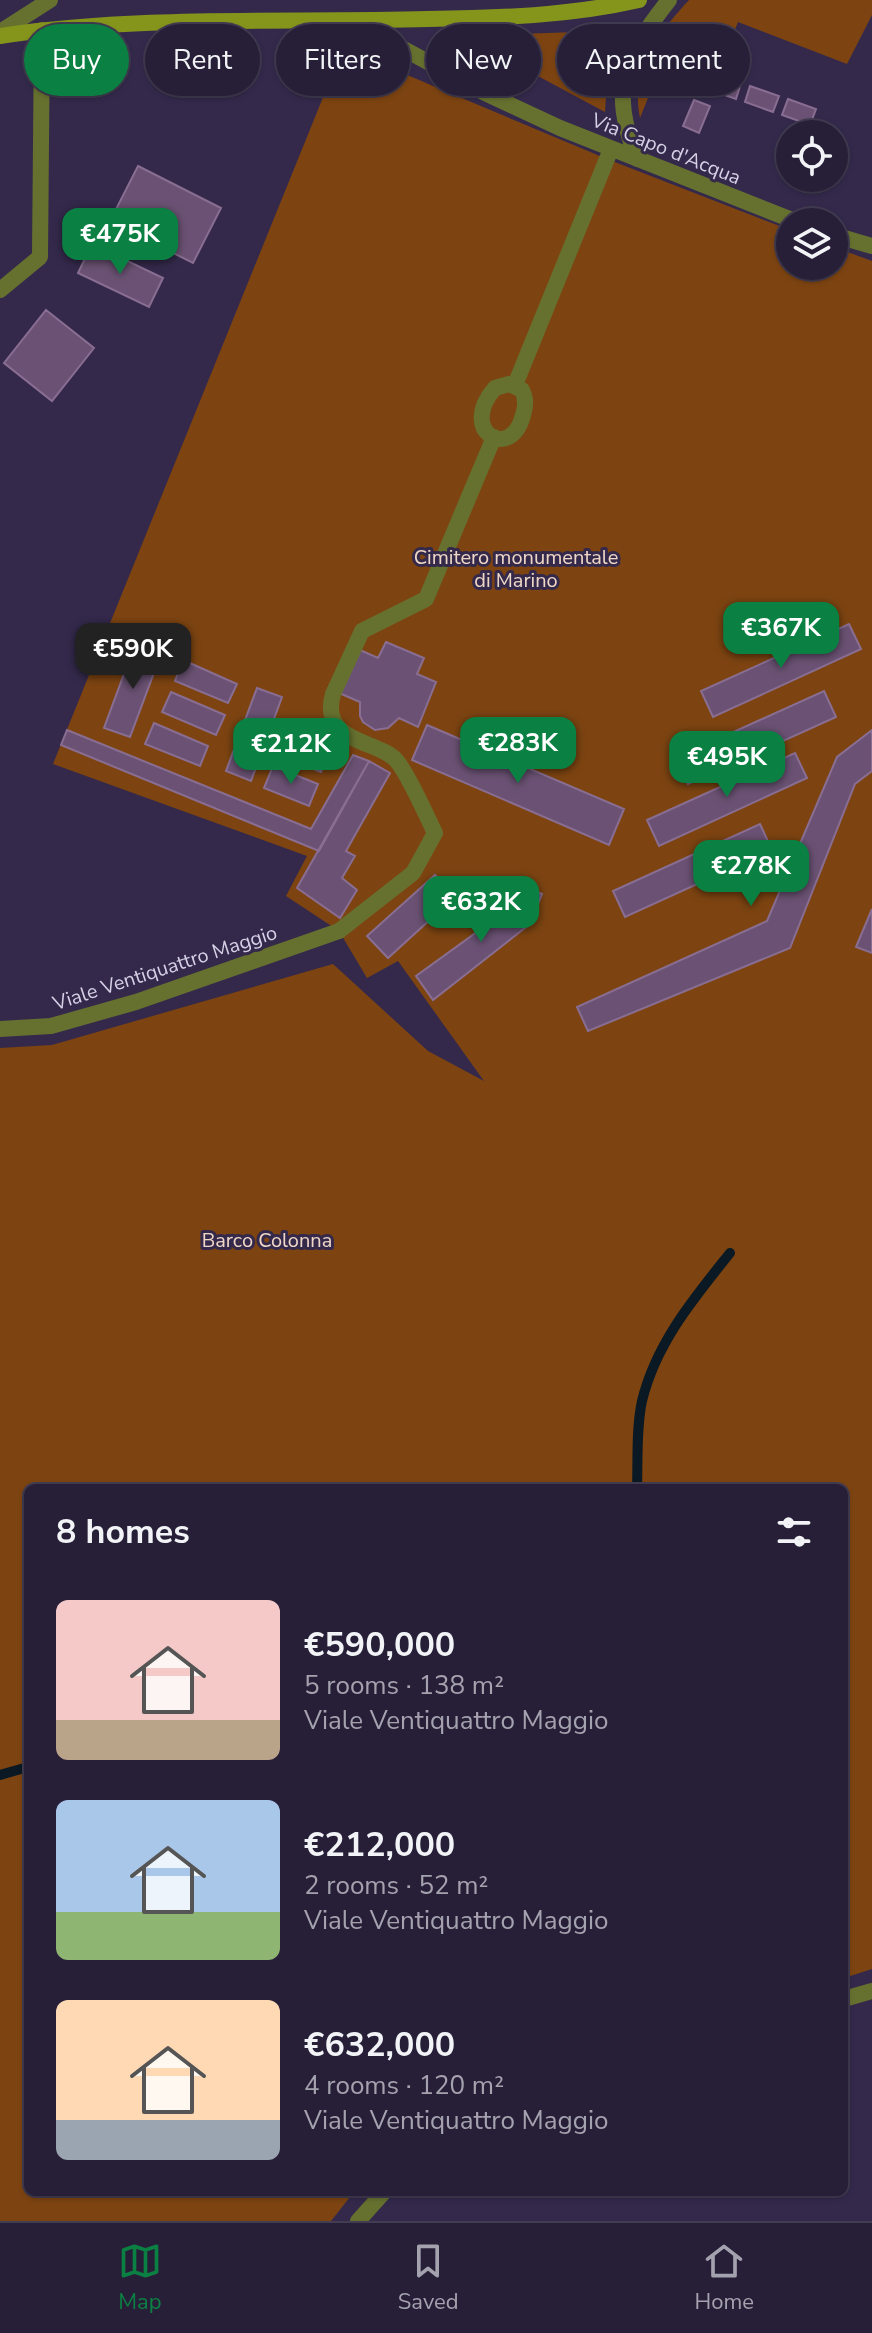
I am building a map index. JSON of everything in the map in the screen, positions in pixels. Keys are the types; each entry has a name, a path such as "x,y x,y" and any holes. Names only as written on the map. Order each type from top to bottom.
{"main road":[{"path":"129,25 543,16 639,0"},
{"path":"0,34 24,32"}],"street":[{"path":"0,34 50,0"},
{"path":"637,159 623,112 626,72 638,41 669,0"},
{"name":"Via Capo d'Acqua","path":"352,21 485,93 611,149 776,214"},
{"path":"0,290 40,257 41,96"},
{"path":"515,385 611,149"},
{"path":"848,239 872,246"},
{"path":"515,385 525,396 520,426 509,438 494,437 482,428 483,406 495,388 515,385"},
{"name":"Viale Ventiquattro Maggio","path":"0,1029 51,1026 136,1002 339,931 413,873 435,833 395,758 348,737 336,722 330,704 362,631 426,599 494,437"},
{"path":"848,1998 872,1991"},
{"path":"358,2221 380,2196"}],"green space":[{"path":"689,0 872,0 872,15 847,64 750,27 750,24 668,24"},
{"path":"541,33 557,33 557,86 541,78"},
{"path":"410,76 426,83 426,96 457,96 776,225 776,280 848,280 848,252 872,261 872,1969 848,1977 848,1484 24,1484 24,2196 351,2196 331,2221 0,2221 0,1048 52,1045 333,964 428,1051 484,1081 398,961 367,978 339,931 286,896 307,856 53,764 324,96 410,96"},
{"path":"575,96 606,96 605,112"},
{"path":"638,96 649,96 640,118"}],"building":[{"path":"750,86 779,96 773,112 745,102 747,96 750,96"},
{"path":"788,99 816,109 812,120 796,120 782,115"},
{"path":"694,100 710,106 699,133 683,126"},
{"path":"138,166 221,208 193,263 110,221"},
{"path":"92,244 163,278 149,307 78,273"},
{"path":"46,310 94,348 52,401 4,363"},
{"path":"849,624 861,649 713,717 701,691"},
{"path":"386,642 424,658 417,674 436,682 418,727 399,718 388,728 375,730 363,722 360,702 339,693 358,649 378,658"},
{"path":"135,644 161,654 130,737 104,728"},
{"path":"183,660 237,684 228,703 175,681"},
{"path":"257,688 282,697 251,781 226,771"},
{"path":"824,691 836,717 688,784 676,758"},
{"path":"171,692 225,715 216,735 162,712"},
{"path":"154,723 208,746 200,766 145,744"},
{"path":"427,725 624,809 609,845 412,760"},
{"path":"67,730 311,829 353,755 369,761 319,851 61,745"},
{"path":"872,730 872,771 855,784 790,948 588,1031 577,1007 767,921 837,757"},
{"path":"286,731 330,748 321,772 277,755"},
{"path":"795,753 807,778 659,846 647,820"},
{"path":"369,761 390,773 346,851 355,856 342,878 357,890 340,918 297,888"},
{"path":"273,766 318,784 309,806 264,788"},
{"path":"760,824 772,850 625,917 613,891"},
{"path":"435,875 455,897 388,958 367,936"},
{"path":"517,886 542,894 530,924 433,1000 416,976 503,913"},
{"path":"872,909 872,953 856,947"}],"waterway":[{"path":"637,1484 639,1422 648,1380 678,1322 730,1253"},
{"path":"0,1775 24,1768"}],"park label":[{"name":"Cimitero monumentale di Marino","path":"516,568"},
{"name":"Barco Colonna","path":"267,1240"}]}
